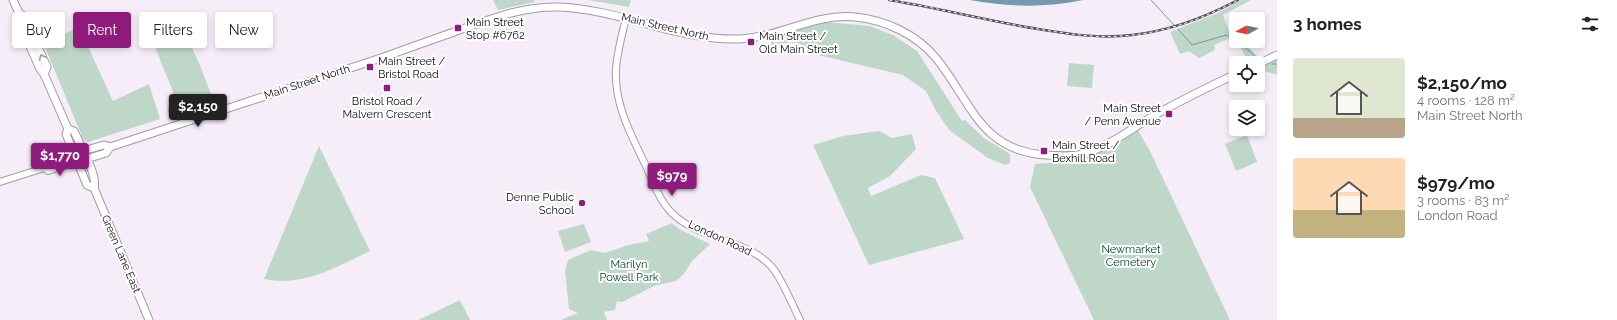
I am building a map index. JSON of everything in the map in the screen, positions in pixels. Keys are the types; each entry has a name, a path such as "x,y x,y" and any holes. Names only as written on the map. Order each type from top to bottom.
{"main road":[{"name":"Green Lane East","path":"13,0 19,13 18,19 68,129 66,134 87,185 94,188"},
{"name":"Main Street North","path":"83,151 104,145 110,147 515,12 557,7 626,18 710,38 736,38 774,33 819,20 842,16 870,19 886,24 911,36 935,57 978,121 1002,143 1031,154 1069,157 1087,153 1106,144 1156,114 1229,78"},
{"path":"1265,61 1277,55"},
{"name":"Green Lane East","path":"68,129 74,131 83,151 95,183 94,188 149,320"},
{"name":"Main Street North","path":"86,159 106,153 110,147"}],"street":[{"name":"London Road","path":"626,18 616,70 619,102 627,127 658,192 672,214 687,224 726,242 740,246 760,258 775,271 800,320"},
{"path":"0,182 44,168 46,164 83,151"},
{"path":"44,168 48,171 86,159"}],"green space":[{"path":"493,0 534,0 535,2 498,10"},
{"path":"588,0 631,0 629,7"},
{"path":"1241,0 1251,0 1223,15 1229,31 1229,38 1214,45 1215,50 1199,58 1189,51 1180,54 1170,32 1218,13"},
{"path":"826,22 870,26 893,35 917,51 962,121 965,120 984,138 1010,154 1010,163 1005,165 988,158 949,130 935,109 926,91 903,75 818,55 807,46 791,42 772,46 770,37"},
{"path":"73,30 73,48 89,48 113,101 149,84 160,119 88,142 83,139 45,48 65,48 65,34"},
{"path":"156,48 192,48 214,101 170,115 167,109 178,104"},
{"path":"1240,48 1250,48 1257,56 1245,56"},
{"path":"1277,59 1277,75 1265,71 1265,65"},
{"path":"1069,63 1094,65 1092,88 1067,86"},
{"name":"Newmarket Cemetery","path":"1138,130 1151,153 1230,320 1094,320 1030,187 1035,164 1064,162 1095,154"},
{"path":"879,131 892,138 912,134 916,149 890,176 868,188 871,196 921,175 935,178 964,239 869,265 813,145 843,136"},
{"path":"1247,136 1257,162 1236,171 1225,144"},
{"path":"319,146 370,251 331,269 306,278 279,281 264,279"},
{"name":"Marilyn Powell Park","path":"672,223 679,229 710,244 692,261 684,274 676,281 654,286 622,302 617,301 615,310 604,312 607,320 561,320 578,313 569,309 565,271 568,260 591,250 605,253 628,245 649,241 646,234"},
{"path":"584,224 591,242 565,252 558,231"},
{"path":"460,300 470,320 418,320"}],"water":[{"path":"970,0 1083,0 1069,3 1026,6"}],"waterway":[{"path":"1151,0 1174,25"},
{"path":"1178,29 1192,45 1226,35 1229,36"},
{"path":"1246,48 1255,56"},
{"path":"1272,64 1277,64"}],"railway":[{"path":"889,0 1038,29 1096,36 1120,36 1146,33 1173,27 1200,18 1238,0"}],"place":[{"name":"Main Street Stop #6762","path":"458,28"},
{"name":"Main Street / Old Main Street","path":"751,42"},
{"name":"Main Street / Bristol Road","path":"370,67"},
{"name":"Bristol Road / Malvern Crescent","path":"387,88"},
{"name":"Main Street / Penn Avenue","path":"1169,114"},
{"name":"Main Street / Bexhill Road","path":"1044,151"},
{"name":"Denne Public School","path":"582,203"}]}
